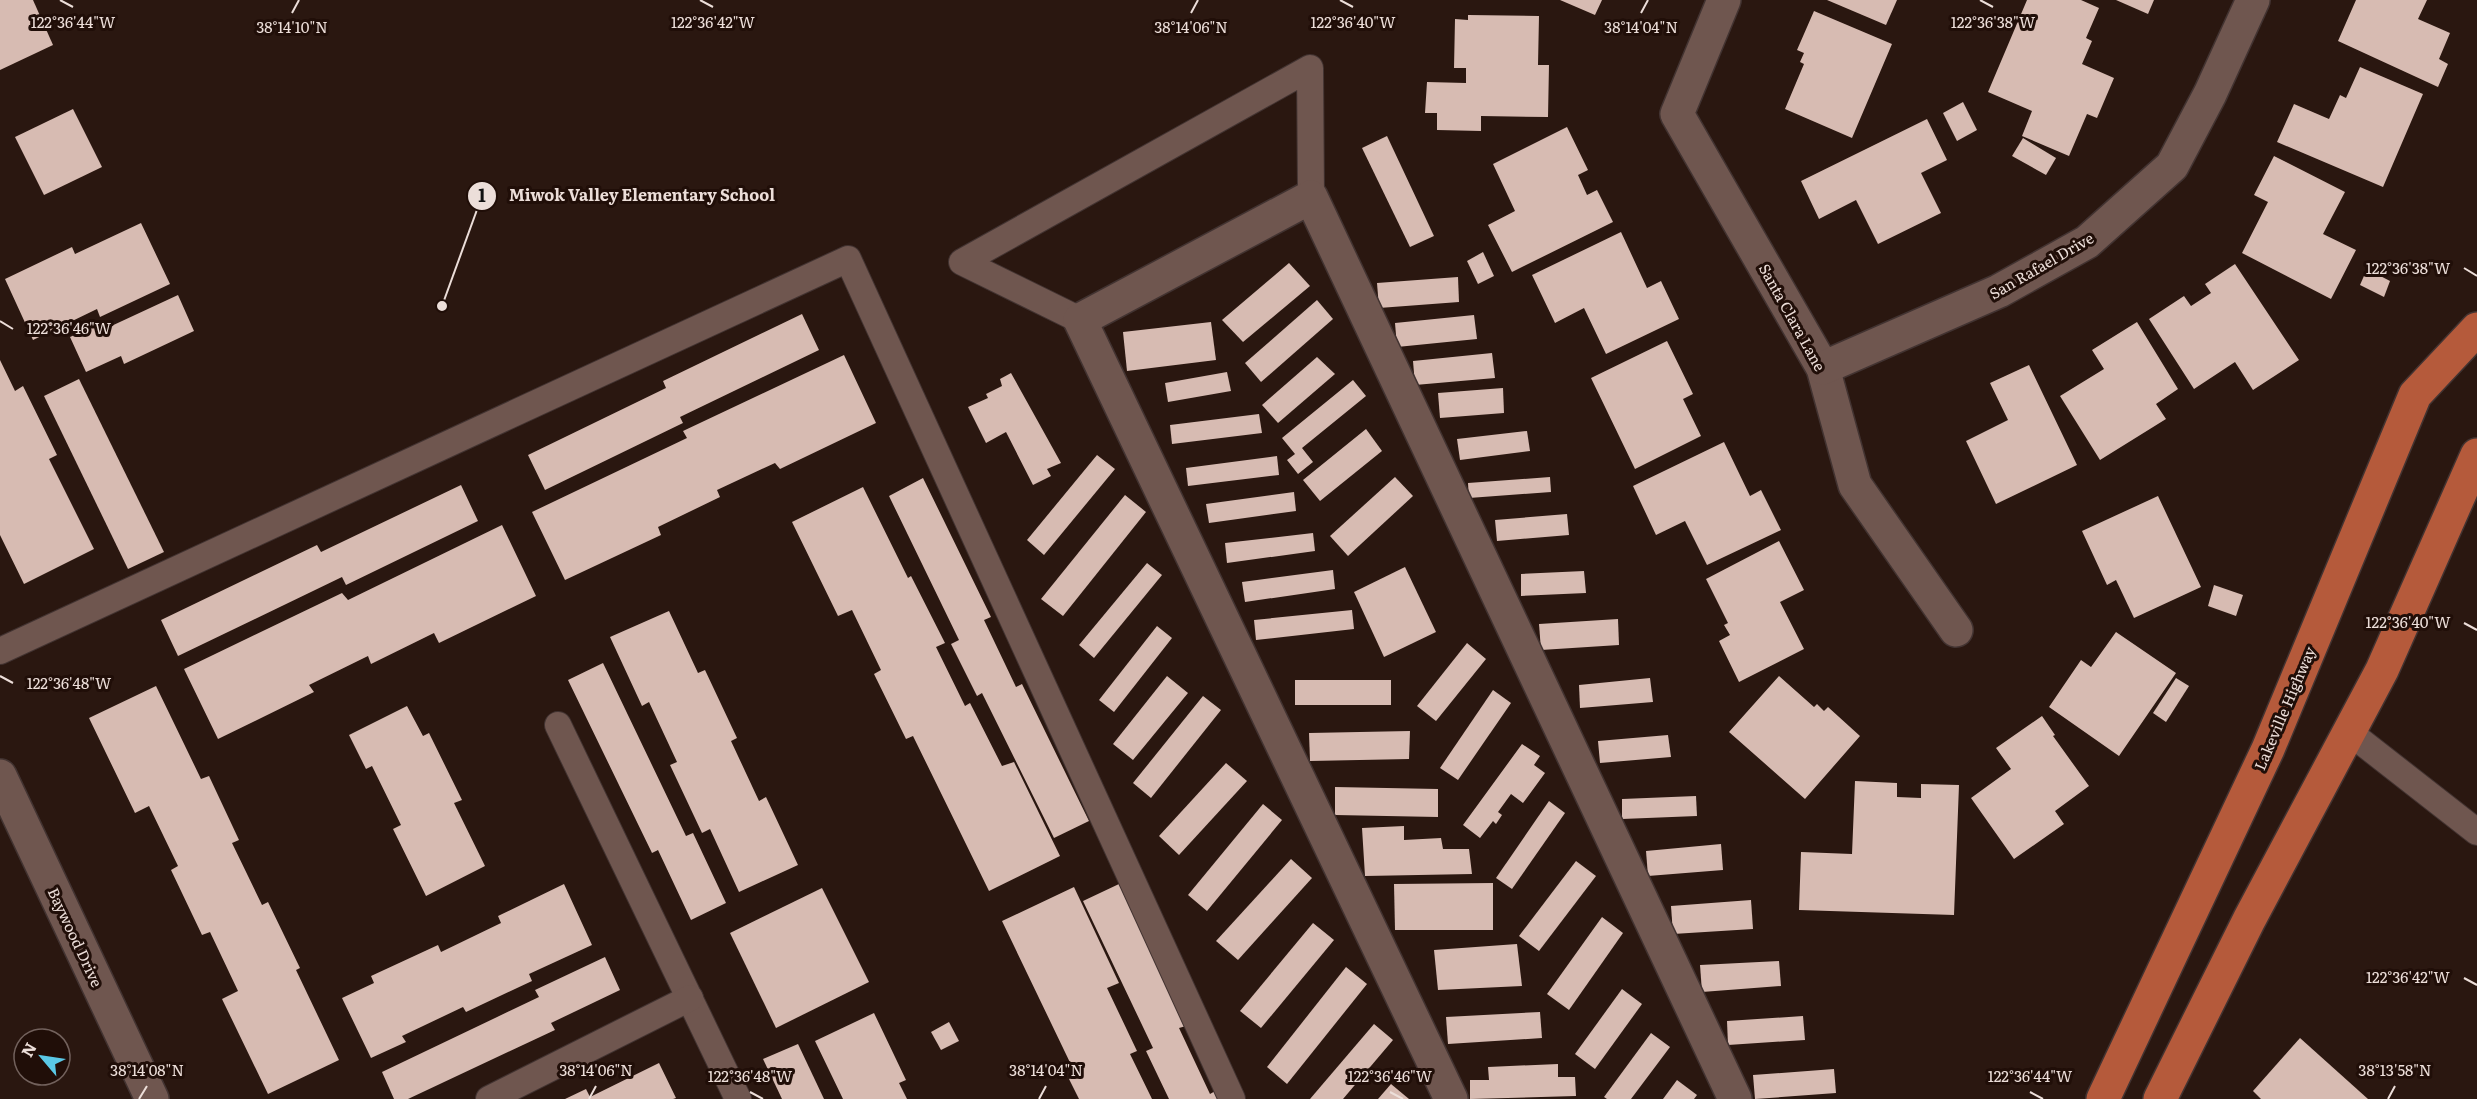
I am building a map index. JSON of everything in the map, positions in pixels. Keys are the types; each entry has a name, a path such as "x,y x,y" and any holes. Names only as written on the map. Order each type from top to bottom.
{"main road":[{"name":"Lakeville Highway","path":"2103,1099 2268,749 2415,395 2477,329"},
{"path":"2160,1099 2249,920 2382,670 2477,455"}],"street":[{"name":"Santa Clara Lane","path":"1724,0 1677,114 1823,368 1855,485 1956,630"},
{"name":"San Rafael Drive","path":"1823,368 1999,291 2087,242 2172,165 2210,93 2253,0"},
{"path":"1451,1099 1080,320 1311,197 1735,1099"},
{"name":"Baywood Drive","path":"0,776 152,1099"}],"lane":[{"path":"1080,320 963,262 1310,68 1311,197"},
{"path":"0,651 848,259 1232,1099"},
{"path":"558,725 738,1099"},
{"path":"2349,732 2477,832"},
{"path":"489,1099 690,998"}],"building":[{"path":"0,0 33,0 53,45 0,70"},
{"path":"1560,0 1602,0 1595,15"},
{"path":"1827,0 1897,0 1886,25"},
{"path":"2027,0 2081,0 2099,8 2086,38 2092,41 2082,64 2114,78 2097,118 2087,114 2069,156 2022,136 2032,111 1988,92"},
{"path":"2116,0 2154,0 2148,14"},
{"path":"2356,0 2427,0 2418,19 2450,33 2439,59 2448,64 2438,87 2338,41"},
{"path":"1814,11 1892,44 1852,138 1785,109 1804,64 1800,62 1804,53 1797,50"},
{"path":"1468,15 1539,16 1538,65 1549,65 1548,117 1481,116 1481,131 1437,130 1437,113 1425,113 1427,82 1466,83 1466,68 1454,68 1455,19 1468,20"},
{"path":"2360,67 2423,94 2383,187 2277,142 2294,104 2329,119 2340,95 2346,98"},
{"path":"1963,102 1977,130 1957,141 1943,113"},
{"path":"73,109 102,167 44,195 15,137"},
{"path":"1927,119 1947,160 1921,173 1941,213 1878,244 1856,200 1819,219 1801,181"},
{"path":"1567,127 1588,170 1578,175 1587,195 1597,190 1613,222 1512,272 1488,225 1515,211 1493,164"},
{"path":"1387,136 1434,236 1410,247 1362,148"},
{"path":"2023,138 2056,158 2046,175 2012,156"},
{"path":"2274,156 2345,192 2323,234 2356,250 2331,299 2242,253 2268,202 2254,195"},
{"path":"141,223 170,284 100,317 97,309 33,340 5,279 72,247 75,254"},
{"path":"1621,232 1647,288 1661,281 1679,319 1606,354 1584,308 1555,323 1532,275"},
{"path":"1483,252 1494,276 1478,284 1467,261"},
{"path":"1289,263 1310,286 1243,342 1222,320"},
{"path":"2235,264 2299,360 2253,390 2235,362 2194,389 2149,319 2184,296 2191,306 2211,293 2205,284"},
{"path":"2367,269 2390,281 2384,297 2360,285"},
{"path":"1458,277 1459,302 1379,308 1377,283"},
{"path":"178,295 194,331 124,364 121,356 86,372 70,337 104,322 107,328"},
{"path":"1317,300 1333,319 1261,382 1245,363"},
{"path":"802,314 819,350 680,417 683,423 545,490 528,455 666,388 663,381"},
{"path":"1474,315 1477,339 1397,347 1395,323"},
{"path":"1211,322 1216,360 1127,371 1123,332"},
{"path":"2137,322 2178,389 2156,404 2166,419 2100,460 2060,396 2104,369 2092,350"},
{"path":"1667,341 1693,394 1683,399 1701,436 1635,469 1591,378"},
{"path":"1492,353 1495,378 1415,385 1413,361"},
{"path":"844,355 876,423 780,469 775,463 717,490 720,497 658,527 661,535 565,580 532,512 687,438 683,431"},
{"path":"1317,357 1335,374 1278,423 1262,405"},
{"path":"0,360 15,391 23,386 57,455 49,459 94,549 24,584 0,535"},
{"path":"2029,365 2077,465 1996,504 1966,441 2008,420 1990,383"},
{"path":"1227,372 1231,391 1168,402 1165,383"},
{"path":"1011,373 1061,463 1047,469 1051,476 1033,485 1006,432 986,443 968,407 988,398 986,394 1002,386 1000,379"},
{"path":"79,379 164,552 128,569 44,396"},
{"path":"1353,380 1366,396 1302,448 1313,462 1298,474 1287,460 1295,454 1282,438"},
{"path":"1503,388 1504,413 1440,418 1438,393"},
{"path":"1259,414 1262,433 1172,444 1170,425"},
{"path":"1366,429 1382,451 1320,501 1303,480"},
{"path":"1527,431 1530,451 1460,460 1457,439"},
{"path":"1724,442 1750,496 1761,490 1781,530 1707,565 1685,521 1656,535 1633,486"},
{"path":"1097,455 1115,469 1044,555 1027,540"},
{"path":"1277,456 1279,475 1188,486 1186,468"},
{"path":"1395,477 1413,496 1348,556 1330,536"},
{"path":"1550,477 1551,492 1469,498 1468,483"},
{"path":"923,478 991,617 984,620 1016,687 1022,684 1089,821 1054,838 982,693 977,696 951,644 959,640 889,496"},
{"path":"461,485 478,521 346,585 342,577 178,656 161,620 317,545 321,552"},
{"path":"863,487 908,578 911,576 945,643 936,647 965,706 970,703 1002,766 1014,762 1060,856 989,891 913,736 906,739 874,674 881,670 852,610 838,616 792,522"},
{"path":"1294,492 1296,511 1209,523 1206,504"},
{"path":"1125,495 1146,512 1063,616 1041,599"},
{"path":"2158,496 2201,587 2134,618 2116,580 2107,585 2082,531"},
{"path":"1567,514 1569,535 1497,541 1495,520"},
{"path":"502,525 536,596 439,643 434,633 371,664 368,656 309,685 314,692 218,739 184,669 342,593 348,600"},
{"path":"1313,533 1315,551 1227,563 1225,543"},
{"path":"1779,541 1804,590 1780,602 1804,649 1739,682 1719,641 1730,635 1724,625 1728,623 1706,579"},
{"path":"1147,563 1162,575 1094,658 1079,645"},
{"path":"1405,567 1436,632 1384,657 1354,592"},
{"path":"1333,570 1335,589 1245,602 1242,582"},
{"path":"1584,571 1586,593 1521,596 1521,574"},
{"path":"2214,585 2243,595 2236,616 2208,606"},
{"path":"1352,610 1354,629 1256,640 1254,620"},
{"path":"669,611 698,673 705,670 737,738 731,741 759,801 766,797 798,865 739,892 710,829 702,833 670,765 677,762 649,702 642,706 610,637"},
{"path":"1618,619 1619,645 1541,650 1539,624"},
{"path":"1157,626 1172,638 1114,712 1099,700"},
{"path":"2116,632 2176,673 2119,756 2049,707 2081,660 2091,667"},
{"path":"1467,643 1486,659 1436,721 1417,706"},
{"path":"603,663 686,836 693,833 726,903 691,920 658,850 652,853 568,680"},
{"path":"1167,676 1188,693 1133,760 1113,744"},
{"path":"1779,676 1814,707 1817,704 1824,711 1828,707 1860,736 1805,799 1729,732"},
{"path":"1650,678 1653,702 1580,708 1579,685"},
{"path":"2176,678 2189,686 2166,722 2153,713"},
{"path":"1295,680 1391,680 1391,705 1295,705"},
{"path":"156,686 201,779 209,776 239,840 232,843 262,905 268,902 300,968 296,970 339,1060 268,1094 222,999 238,991 210,932 202,935 171,870 178,866 149,806 135,813 89,718"},
{"path":"1493,690 1511,703 1458,780 1440,768"},
{"path":"1203,696 1221,710 1151,798 1133,783"},
{"path":"407,706 423,736 429,733 462,800 454,803 485,866 426,896 393,829 401,825 372,766 366,769 349,735"},
{"path":"2042,716 2055,735 2053,736 2089,786 2055,811 2064,824 2014,859 1971,798 2011,769 1996,748"},
{"path":"1410,731 1409,759 1310,761 1309,733"},
{"path":"1668,735 1671,757 1600,763 1598,741"},
{"path":"1522,744 1540,756 1534,765 1545,773 1523,803 1511,794 1498,812 1502,815 1496,824 1493,821 1480,838 1463,825"},
{"path":"1226,763 1247,781 1179,855 1159,836"},
{"path":"1855,781 1897,783 1897,797 1921,798 1921,784 1959,785 1954,915 1799,910 1801,852 1852,854"},
{"path":"1335,787 1438,789 1438,817 1335,815"},
{"path":"1696,796 1697,816 1622,819 1622,799"},
{"path":"1549,801 1565,813 1512,889 1496,878"},
{"path":"1263,804 1282,820 1207,911 1188,895"},
{"path":"1404,826 1404,840 1441,838 1443,849 1469,849 1472,874 1365,876 1362,828"},
{"path":"1721,844 1723,870 1648,876 1646,851"},
{"path":"1291,859 1312,878 1238,960 1216,941"},
{"path":"1576,861 1596,876 1539,951 1519,936"},
{"path":"1493,883 1493,930 1395,930 1394,884"},
{"path":"564,884 592,945 529,974 532,981 466,1012 463,1007 402,1036 406,1042 371,1058 342,998 374,983 371,976 438,945 441,952 501,923 498,916"},
{"path":"1119,884 1186,1026 1179,1028 1210,1094 1217,1090 1221,1099 1169,1099 1146,1051 1153,1048 1083,901"},
{"path":"1074,887 1119,983 1107,988 1137,1051 1130,1054 1152,1099 1079,1099 1069,1079 1076,1075 1002,921"},
{"path":"822,888 869,982 776,1028 730,933"},
{"path":"1751,900 1753,929 1673,934 1671,906"},
{"path":"1602,917 1623,933 1569,1010 1547,994"},
{"path":"1313,923 1334,940 1261,1028 1240,1011"},
{"path":"1517,944 1522,986 1438,990 1434,950"},
{"path":"605,957 620,990 551,1023 555,1030 408,1099 394,1099 382,1072 539,997 535,990"},
{"path":"1779,961 1781,986 1702,992 1700,965"},
{"path":"1346,967 1367,984 1287,1084 1267,1067"},
{"path":"1622,989 1642,1004 1595,1069 1575,1054"},
{"path":"1540,1012 1542,1038 1448,1044 1446,1017"},
{"path":"874,1013 906,1080 899,1083 907,1099 843,1099 815,1041"},
{"path":"1803,1016 1805,1040 1728,1045 1727,1021"},
{"path":"949,1022 959,1041 941,1050 931,1032"},
{"path":"1374,1024 1393,1040 1343,1099 1310,1099"},
{"path":"1651,1033 1670,1047 1631,1099 1604,1097"},
{"path":"2300,1038 2368,1099 2261,1099 2253,1091"},
{"path":"798,1044 824,1099 782,1099 763,1059"},
{"path":"659,1063 676,1098 565,1099 586,1089 590,1097"},
{"path":"1558,1064 1558,1077 1575,1077 1576,1096 1470,1099 1470,1080 1489,1080 1488,1067"},
{"path":"1834,1069 1836,1093 1755,1099 1753,1075"},
{"path":"1677,1080 1697,1095 1694,1099 1663,1099"},
{"path":"1391,1084 1409,1099 1378,1099"}],"place":[{"name":"Miwok Valley Elementary School","path":"442,306"}]}
